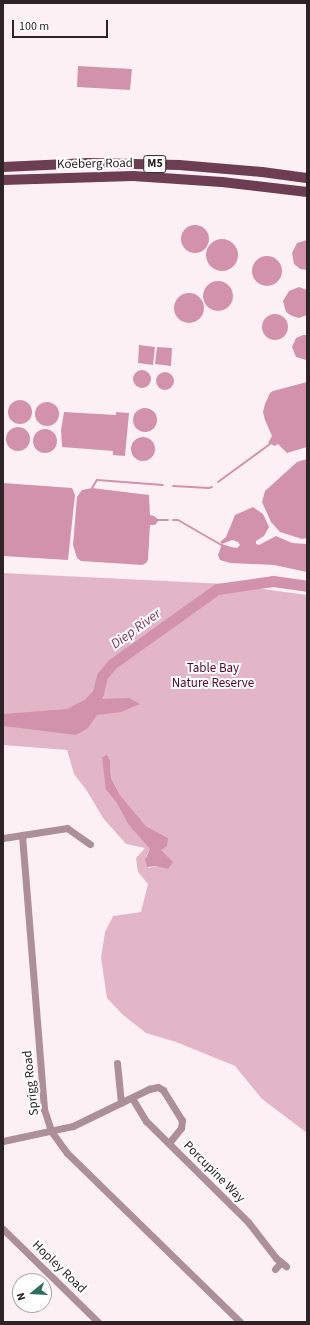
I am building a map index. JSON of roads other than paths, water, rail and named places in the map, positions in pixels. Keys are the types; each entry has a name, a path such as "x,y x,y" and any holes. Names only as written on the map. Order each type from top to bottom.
{"main road":[{"name":"Koeberg Road","path":"3,167 89,163 179,165 262,172 307,178"},
{"name":"Koeberg Road","path":"3,180 133,176 222,182 307,192"}],"street":[{"path":"3,838 59,828 70,829 90,844"},
{"name":"Sprigg Road","path":"22,835 44,1109 51,1132 67,1153 240,1322"},
{"path":"117,1063 121,1103"},
{"path":"3,1141 51,1132 83,1122 134,1097 154,1088 160,1087 182,1120 182,1124 169,1144"},
{"name":"Porcupine Way","path":"134,1097 142,1117 248,1222 284,1264 274,1269"},
{"name":"Hopley Road","path":"3,1229 98,1322"}],"waterway":[{"path":"218,482 270,444"},
{"path":"92,488 97,480 163,485"},
{"path":"173,486 212,487"},
{"path":"159,520 168,520"},
{"path":"173,520 178,520 223,546"},
{"name":"Diep River","path":"88,704 98,693 102,676 112,664 217,589 273,581 307,586"}],"park label":[{"name":"Table Bay Nature Reserve","path":"213,676"}]}
